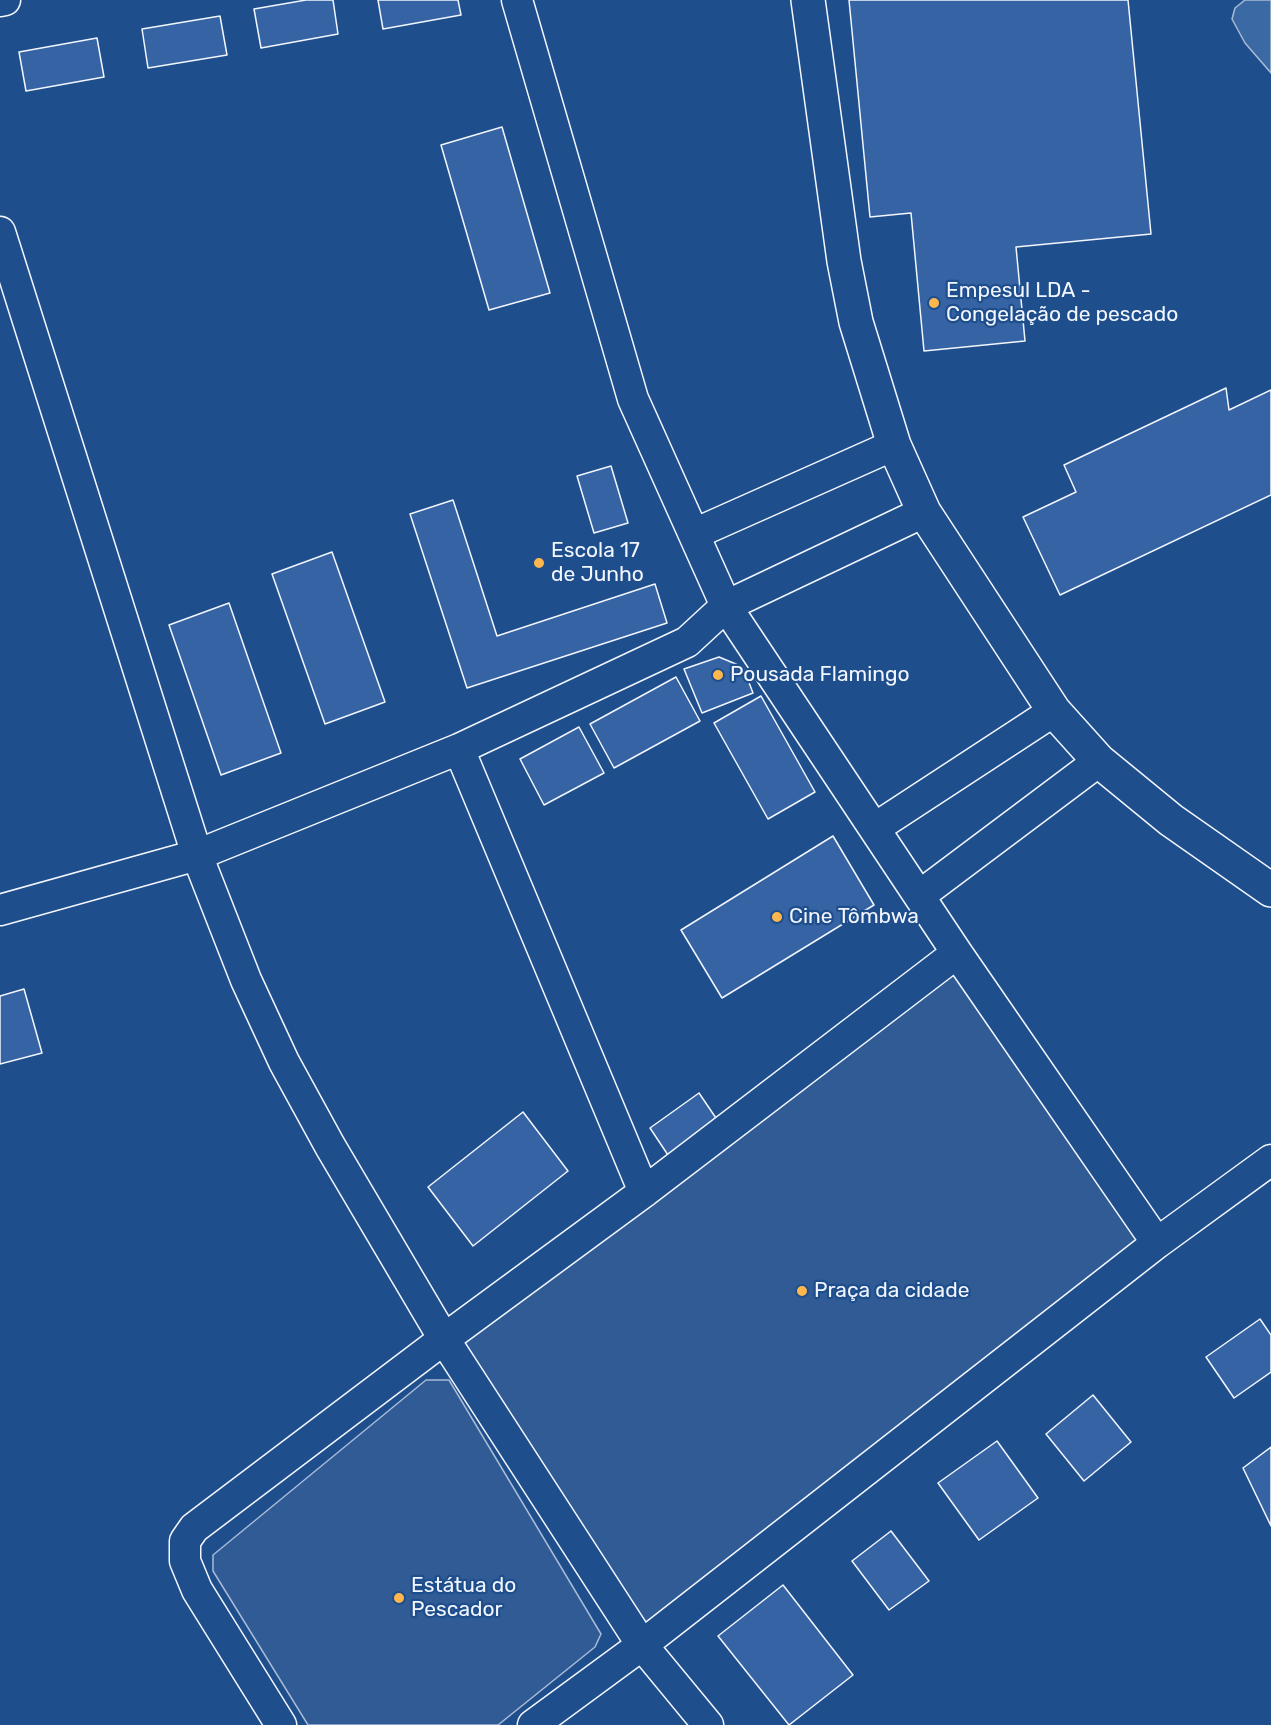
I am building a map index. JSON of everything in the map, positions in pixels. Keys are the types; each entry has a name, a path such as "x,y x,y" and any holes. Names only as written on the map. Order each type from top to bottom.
{"street":[{"path":"0,1 5,0"},
{"path":"517,0 633,399 726,606 957,953 1157,1243"},
{"path":"808,0 844,261 856,322 894,445 924,512 1054,711 1099,761 1171,820 1271,890"},
{"path":"0,232 197,855 246,980 284,1062 330,1146 444,1339 642,1645 708,1725"},
{"path":"694,534 894,445"},
{"path":"0,910 197,855 459,749 687,642 726,606 924,512"},
{"path":"875,828 1054,711"},
{"path":"459,749 644,1192"},
{"path":"919,896 1099,761"},
{"path":"281,1725 197,1590 185,1561 185,1541 194,1528 444,1339 644,1192 957,953"},
{"path":"533,1725 642,1645 1157,1243 1271,1160"}],"shaded area":[{"path":"1245,0 1271,0 1271,73 1245,43 1232,19 1235,8"},
{"name":"Praça da cidade","path":"957,953 1157,1243 642,1645 444,1339"},
{"path":"426,1380 449,1380 601,1634 595,1647 498,1725 308,1725 213,1571 213,1555"}],"building":[{"path":"306,0 333,0 338,34 261,48 254,9"},
{"path":"378,0 458,0 461,15 383,29"},
{"path":"849,0 1128,0 1151,234 1016,247 1025,341 924,351 911,213 870,217"},
{"path":"220,16 227,55 148,68 142,29"},
{"path":"97,38 104,77 26,91 19,52"},
{"path":"502,127 550,293 489,310 441,145"},
{"path":"1226,388 1229,410 1271,390 1271,495 1060,595 1023,517 1076,492 1064,465"},
{"path":"611,466 628,523 594,533 577,476"},
{"path":"453,500 497,636 655,584 667,623 467,688 410,514"},
{"path":"332,552 385,702 325,724 272,574"},
{"path":"229,603 281,753 221,775 169,625"},
{"path":"719,657 743,667 753,693 702,713 684,669"},
{"path":"676,677 700,721 614,768 590,724"},
{"path":"761,696 815,792 768,819 714,723"},
{"path":"579,727 604,773 544,805 520,759"},
{"name":"Cine Tômbwa","path":"833,836 874,905 722,998 681,930"},
{"path":"24,989 42,1053 0,1064 0,996"},
{"path":"699,1093 720,1124 670,1158 650,1128"},
{"path":"523,1112 568,1171 473,1246 428,1187"},
{"path":"1260,1319 1271,1335 1271,1372 1234,1398 1206,1357"},
{"path":"1093,1395 1131,1442 1084,1481 1046,1434"},
{"path":"997,1441 1038,1498 979,1540 938,1483"},
{"path":"1271,1447 1271,1526 1243,1468"},
{"path":"891,1531 929,1581 889,1610 852,1561"},
{"path":"783,1585 853,1675 789,1725 718,1636"}],"place":[{"name":"Empesul LDA - Congelação de pescado","path":"934,303"},
{"name":"Escola 17 de Junho","path":"539,563"},
{"name":"Pousada Flamingo","path":"718,675"},
{"name":"Cine Tômbwa","path":"777,917"},
{"name":"Praça da cidade","path":"802,1291"},
{"name":"Estátua do Pescador","path":"399,1598"}]}
